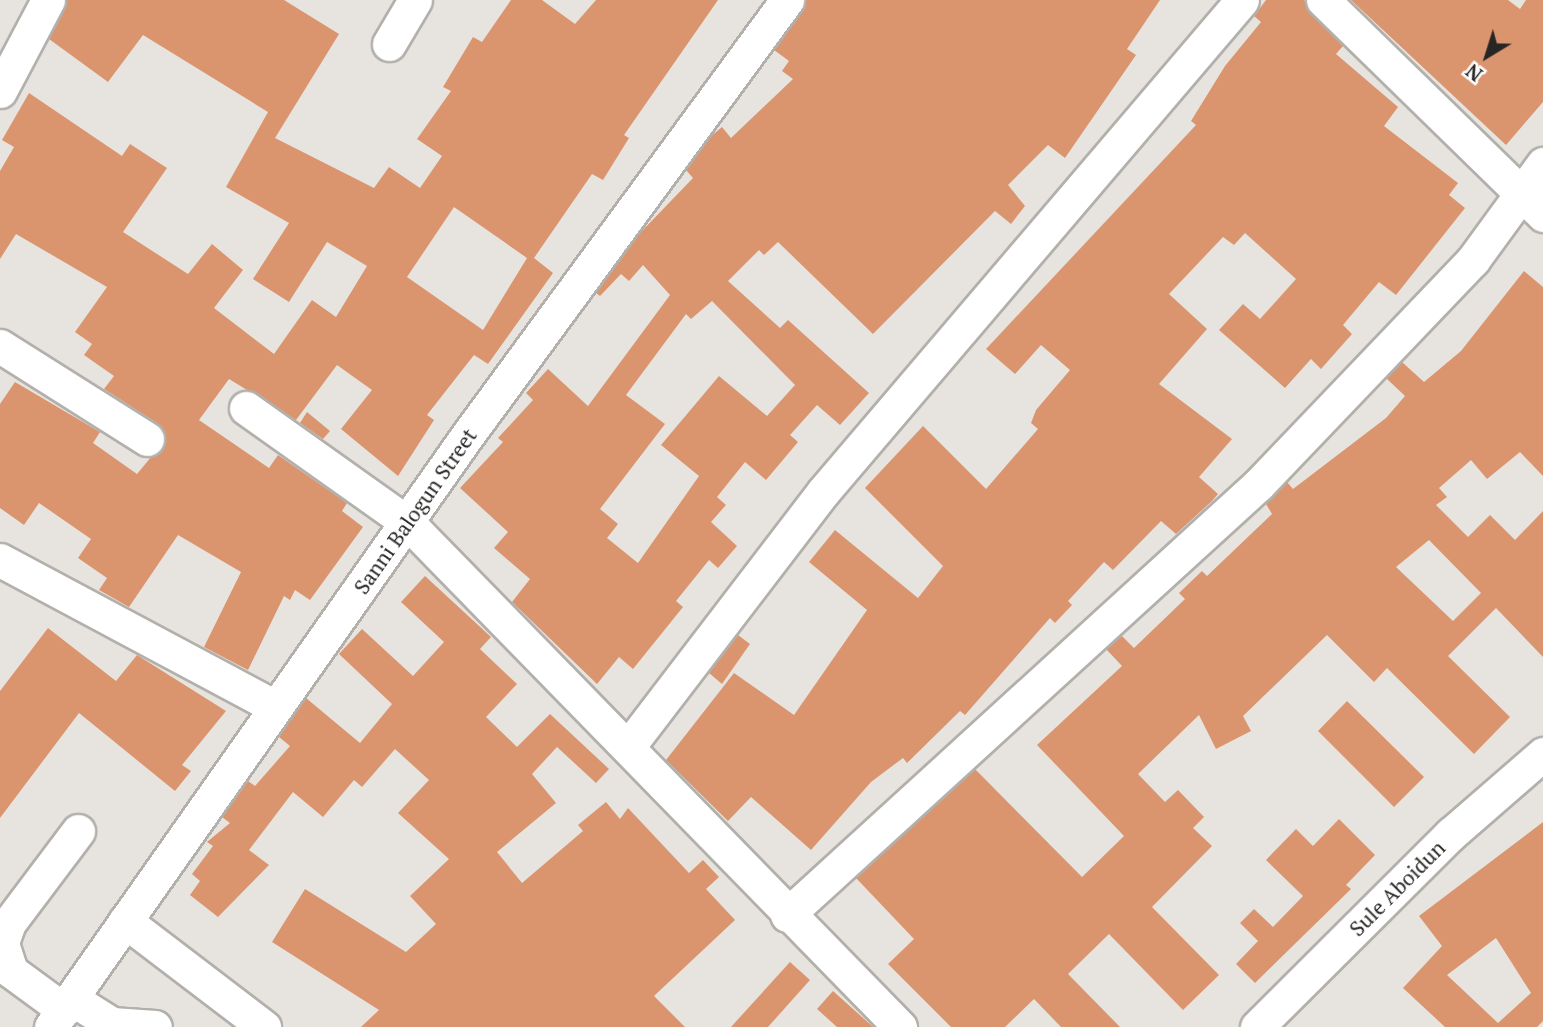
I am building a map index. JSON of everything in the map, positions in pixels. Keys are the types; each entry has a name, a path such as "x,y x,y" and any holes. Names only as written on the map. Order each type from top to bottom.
{"street":[{"path":"0,91 48,0"},
{"path":"389,44 415,0"},
{"name":"Sanni Balogun Street","path":"62,1012 275,708 787,0"},
{"path":"628,747 822,492 1242,0"},
{"path":"1323,0 1532,205"},
{"path":"787,915 1236,506 1396,345 1498,231 1532,205 1543,164"},
{"path":"0,346 147,439"},
{"path":"246,408 409,524 628,747 787,915 900,1027"},
{"path":"0,560 275,708"},
{"name":"Sule Aboidun","path":"1257,1027 1451,834 1543,754"},
{"path":"78,831 9,923 2,943 11,971 62,1012 112,1024 155,1027"},
{"path":"125,921 264,1027"}],"building":[{"path":"67,0 284,0 339,34 275,138 374,188 389,167 420,188 442,156 417,139 451,91 443,87 473,37 482,42 511,0 542,0 575,24 596,0 718,0 624,135 629,138 603,180 592,174 534,258 553,273 488,364 474,355 427,415 434,420 398,476 341,429 372,390 337,365 296,420 229,379 199,420 269,468 278,455 347,503 342,511 363,527 310,600 295,590 290,600 284,596 248,670 204,647 241,572 178,535 129,607 99,590 107,578 78,558 91,539 39,503 24,525 0,508 0,404 15,382 100,432 93,443 137,474 166,439 157,423 104,389 114,376 84,355 92,344 75,332 107,287 16,234 0,259 0,171 14,147 2,140 29,93 122,156 130,144 167,168 123,232 188,274 212,244 243,270 214,308 274,354 312,300 336,317 367,266 327,242 289,302 253,279 289,223 226,187 268,112 143,35 108,82 49,39","holes":["454,207 527,258 483,330 407,277"]},
{"path":"806,0 1160,0 1127,49 1136,55 1065,158 1048,145 1008,185 1025,206 1011,224 995,211 873,334 778,242 764,255 759,250 728,281 780,328 788,320 869,393 840,425 817,405 790,435 798,442 766,480 745,462 717,497 726,505 711,522 737,546 718,568 709,560 676,601 683,607 633,669 619,657 597,684 512,602 530,579 494,548 508,532 460,488 503,442 498,438 533,400 526,393 548,369 588,406 670,295 643,265 629,281 621,274 600,296 596,293 641,232 693,178 686,170 709,138 722,127 731,138 793,79 782,71 789,61 774,50","holes":["712,301 795,385 767,416 719,376 661,445 699,476 638,563 607,538 618,524 600,509 665,424 626,395 686,314 691,319"]},
{"path":"1266,0 1304,0 1343,46 1336,54 1398,107 1384,126 1458,183 1449,195 1465,208 1396,295 1379,282 1343,325 1352,334 1321,369 1311,359 1285,388 1219,330 1243,304 1260,319 1296,279 1245,233 1234,245 1223,237 1169,294 1207,329 1159,384 1232,439 1199,477 1218,494 1176,534 1161,521 1113,570 1104,562 1068,601 1072,605 1055,623 1050,618 965,715 960,711 907,763 903,758 871,782 811,850 751,797 728,821 666,760 734,673 794,715 867,610 809,562 835,530 918,598 943,566 865,488 923,426 986,489 1038,429 1031,423 1036,410 1070,370 1041,345 1015,374 986,349 1196,125 1191,121 1225,66 1261,22 1254,16"},
{"path":"1351,0 1508,0 1520,9 1526,0 1543,0 1543,102 1506,145"},
{"path":"1524,271 1543,287 1543,476 1520,452 1487,479 1471,460 1439,488 1447,497 1436,505 1468,537 1490,515 1515,540 1543,511 1543,657 1496,608 1448,656 1510,717 1474,754 1387,668 1374,682 1327,635 1243,716 1251,731 1216,749 1199,715 1138,774 1165,802 1178,790 1204,817 1193,828 1212,846 1152,907 1219,975 1183,1010 1109,934 1068,974 1120,1027 1061,1027 1034,999 1005,1027 951,1027 888,964 914,939 856,878 975,769 1082,877 1124,836 1037,745 1122,666 1106,649 1122,636 1134,648 1185,599 1179,593 1202,571 1207,576 1272,514 1266,504 1287,482 1293,489 1386,418 1405,396 1386,378 1402,362 1424,382 1461,351","holes":["1429,540 1481,593 1453,621 1396,567"]},
{"path":"307,412 330,431 323,439 300,423"},
{"path":"425,576 491,637 480,649 517,684 486,717 517,747 550,714 609,769 596,783 557,747 532,774 556,803 497,852 522,883 583,831 578,825 606,802 620,819 628,808 689,873 703,860 719,877 706,889 735,920 654,996 685,1027 361,1027 379,1010 272,942 305,889 406,952 436,924 410,896 449,859 398,813 429,780 395,749 362,787 354,780 323,817 293,792 249,850 269,865 218,917 190,895 200,881 192,874 213,846 207,842 230,823 222,817 248,781 255,786 290,746 279,737 306,698 360,743 392,704 339,654 362,629 413,676 444,642 401,602"},
{"path":"48,628 116,681 137,655 226,711 182,765 191,771 175,791 79,713 0,818 0,691"},
{"path":"738,635 750,644 722,684 709,673"},
{"path":"1347,701 1424,777 1394,807 1318,731"},
{"path":"1339,819 1375,855 1346,885 1351,889 1255,983 1236,964 1258,941 1240,923 1254,909 1273,927 1303,896 1266,860 1296,829 1313,846"},
{"path":"1543,822 1543,1021 1537,1027 1445,1027 1403,988 1442,946 1419,916","holes":["1496,938 1531,993 1498,1023 1447,975"]},
{"path":"790,962 810,980 768,1027 731,1027"},
{"path":"833,991 873,1027 837,1027 817,1009"}]}
